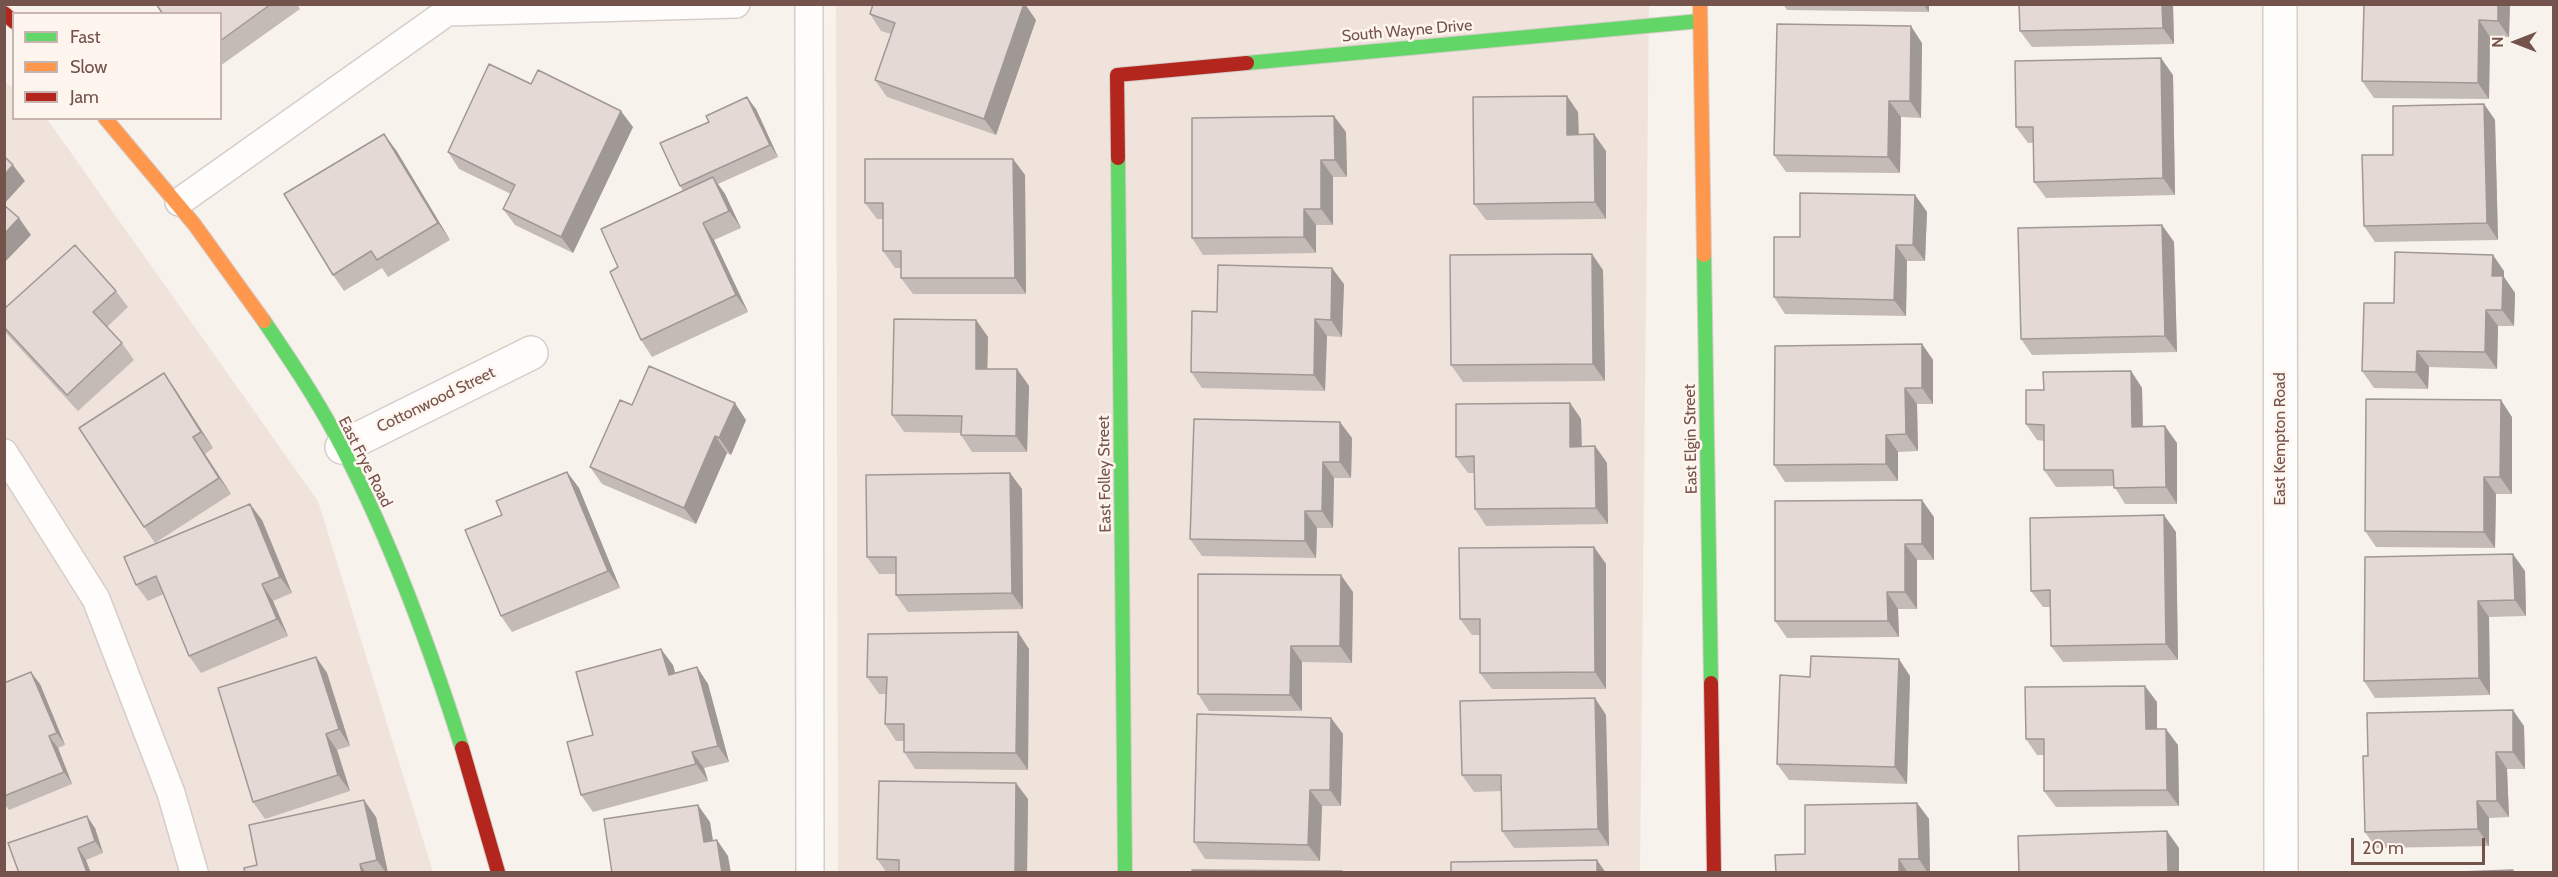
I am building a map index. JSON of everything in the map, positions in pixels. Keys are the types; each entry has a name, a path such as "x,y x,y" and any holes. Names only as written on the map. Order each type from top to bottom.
{"street":[{"name":"East Elgin Street","path":"1700,4 1714,873"},
{"name":"East Kempton Road","path":"2280,4 2281,873"},
{"name":"South Wayne Drive","path":"1117,75 1700,21"},
{"name":"East Folley Street","path":"1117,75 1125,873"},
{"name":"East Frye Road","path":"107,120 200,229 296,368 342,447 392,554 435,660 475,783 498,873"},
{"name":"Cottonwood Street","path":"342,447 531,353"}],"lane":[{"path":"179,202 447,12 736,4"},
{"path":"809,4 810,873"},
{"path":"4,453 96,599 171,793 194,873"}],"shaded area":[{"path":"836,5 1649,5 1640,872 838,872"},
{"path":"4,80 12,87 12,120 48,120 318,501 433,872 5,872"}],"building":[{"path":"156,4 271,4 222,40 222,12 162,12"},
{"path":"873,4 1024,4 984,119 875,80 895,23 870,14"},
{"path":"2019,4 2162,4 2163,28 2020,31"},
{"path":"2364,4 2498,4 2498,21 2479,20 2478,83 2362,81"},
{"path":"1777,24 1911,26 1910,101 1889,101 1888,157 1774,155"},
{"path":"2161,58 2163,178 2034,182 2033,127 2016,127 2015,61"},
{"path":"489,64 531,84 538,70 621,111 561,237 503,209 515,185 448,152"},
{"path":"1567,96 1567,135 1594,134 1595,202 1474,204 1473,97"},
{"path":"747,97 770,145 680,186 660,143 709,122 706,116"},
{"path":"2484,104 2487,223 2364,226 2362,155 2393,155 2393,106"},
{"path":"1334,116 1335,160 1321,160 1321,209 1304,209 1304,237 1192,238 1192,118"},
{"path":"384,134 438,223 377,260 371,251 333,275 284,194"},
{"path":"4,156 13,165 4,175"},
{"path":"865,159 1013,159 1015,278 901,278 901,251 883,251 883,203 865,203"},
{"path":"713,177 729,211 703,223 736,295 641,340 610,272 618,267 601,229"},
{"path":"1800,193 1915,195 1913,245 1896,245 1894,300 1774,297 1774,237 1800,237"},
{"path":"4,205 19,218 4,234"},
{"path":"2162,225 2165,336 2021,339 2018,228"},
{"path":"75,245 116,291 93,312 122,343 67,395 4,327 4,309"},
{"path":"2395,252 2493,255 2492,276 2503,276 2502,310 2486,310 2485,352 2417,351 2416,372 2362,371 2364,303 2394,303"},
{"path":"1592,254 1593,364 1451,365 1450,255"},
{"path":"1218,265 1332,268 1331,320 1315,319 1314,375 1191,372 1192,311 1217,312"},
{"path":"894,319 976,320 976,369 1017,369 1016,436 961,435 962,416 892,415"},
{"path":"1922,344 1922,388 1905,388 1906,434 1886,435 1886,464 1774,465 1775,346"},
{"path":"649,366 735,403 719,438 715,436 684,508 590,467 620,400 632,405"},
{"path":"2131,371 2132,427 2165,426 2166,487 2114,488 2113,470 2044,470 2044,425 2026,424 2026,390 2044,390 2043,372"},
{"path":"164,373 201,432 193,437 219,478 144,527 79,428"},
{"path":"2366,399 2501,400 2500,477 2484,477 2484,532 2365,531"},
{"path":"1570,403 1570,447 1595,446 1596,508 1475,509 1474,456 1456,457 1456,404"},
{"path":"1194,419 1340,422 1340,462 1323,462 1322,511 1305,511 1305,541 1190,539"},
{"path":"567,472 608,571 501,616 465,530 502,515 496,501"},
{"path":"1010,473 1012,593 896,595 896,557 867,557 866,475"},
{"path":"1922,500 1922,544 1905,544 1905,592 1887,592 1888,621 1775,621 1775,501"},
{"path":"250,504 280,577 262,584 277,619 189,656 156,576 136,585 124,557"},
{"path":"2164,515 2166,644 2051,646 2050,590 2031,591 2030,518"},
{"path":"1594,547 1595,672 1480,673 1480,619 1460,619 1459,548"},
{"path":"2513,554 2515,600 2478,601 2479,678 2364,681 2365,557"},
{"path":"1198,574 1341,575 1340,646 1291,646 1290,695 1198,694"},
{"path":"1018,632 1016,753 904,752 904,724 885,724 887,677 867,677 868,634"},
{"path":"661,649 669,675 697,667 718,746 692,752 696,764 581,795 567,742 593,735 576,672"},
{"path":"1811,656 1899,659 1895,767 1777,764 1780,675 1810,677"},
{"path":"316,657 339,729 326,734 338,775 253,802 218,688"},
{"path":"31,672 57,733 49,736 64,772 4,796 4,683"},
{"path":"2145,686 2146,729 2166,729 2167,790 2044,791 2044,739 2026,739 2025,687"},
{"path":"1595,698 1598,829 1502,831 1501,775 1462,775 1460,701"},
{"path":"2513,710 2513,752 2496,752 2497,801 2477,801 2478,829 2365,832 2363,756 2368,756 2367,713"},
{"path":"1197,714 1331,718 1330,790 1310,790 1308,845 1194,842"},
{"path":"879,781 1016,783 1015,873 899,873 899,860 877,859"},
{"path":"364,800 377,860 360,864 362,873 245,873 244,868 257,865 249,825"},
{"path":"1917,803 1919,859 1899,859 1899,873 1776,873 1775,855 1805,854 1805,805"},
{"path":"698,805 704,842 717,840 722,873 612,873 604,819"},
{"path":"87,816 95,841 78,848 87,873 19,873 8,843"},
{"path":"2167,831 2168,873 2019,873 2018,836"},
{"path":"1597,860 1597,873 1451,873 1451,862"},
{"path":"1192,870 1342,871 1343,873 1192,873"},
{"path":"2513,870 2513,873 2432,873"}],"traffic: fast":[{"path":"1247,63 1700,21"},
{"path":"1118,158 1125,872"},
{"path":"1704,255 1711,683"},
{"path":"264,321 327,419 372,510 406,588 462,748"}],"traffic: slow":[{"path":"1700,4 1704,255"},
{"path":"107,120 194,224 264,321"}],"traffic: jam":[{"path":"4,13 12,20"},
{"path":"1118,158 1117,75 1247,63"},
{"path":"1711,683 1714,872"},
{"path":"462,748 498,872"}]}
